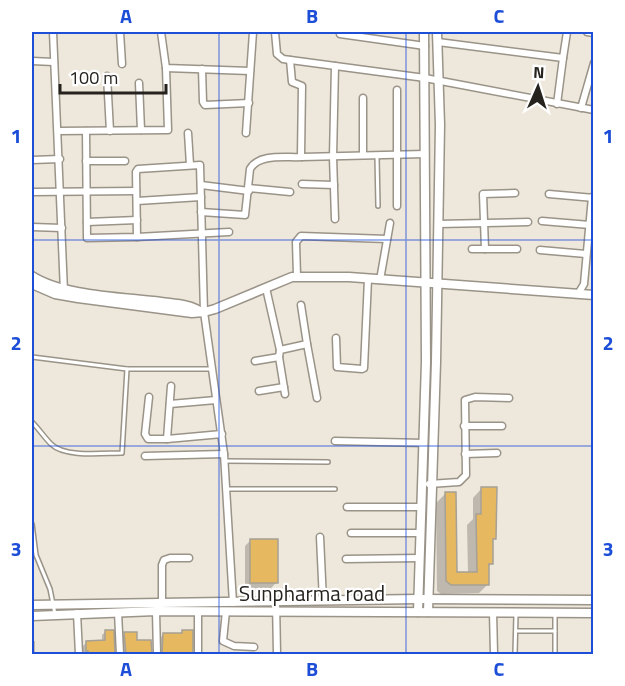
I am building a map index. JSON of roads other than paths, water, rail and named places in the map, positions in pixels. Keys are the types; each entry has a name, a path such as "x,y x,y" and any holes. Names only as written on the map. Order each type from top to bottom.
{"street":[{"path":"53,32 59,131 64,292"},
{"path":"120,32 122,64"},
{"path":"59,131 168,130 166,68 161,32"},
{"path":"246,133 253,32"},
{"path":"274,32 277,54 283,59 424,78 594,110"},
{"path":"418,612 427,283 424,32"},
{"path":"428,612 433,484 440,125 437,32"},
{"path":"557,104 567,32"},
{"path":"587,32 594,33"},
{"path":"340,34 425,46"},
{"path":"438,42 563,58"},
{"path":"290,60 292,82 302,86 302,157"},
{"path":"32,61 54,62"},
{"path":"581,108 594,63"},
{"path":"335,66 333,157 335,219"},
{"path":"166,68 250,71"},
{"path":"202,69 205,105 249,103"},
{"path":"107,76 110,131"},
{"path":"139,83 141,130"},
{"path":"397,90 397,206"},
{"path":"363,98 363,155"},
{"path":"86,131 87,238 229,232"},
{"path":"188,133 190,165"},
{"path":"201,212 245,215 250,169 257,160 425,154"},
{"path":"32,160 60,159"},
{"path":"87,161 125,161"},
{"path":"137,237 136,172 138,169 200,165 203,313 225,458 233,603"},
{"path":"302,184 334,184"},
{"path":"201,185 291,192"},
{"path":"32,192 136,191"},
{"path":"485,249 483,194 515,193"},
{"path":"549,194 593,197 584,284 578,294"},
{"path":"137,201 201,197"},
{"path":"87,222 137,220"},
{"path":"542,221 590,225"},
{"path":"438,224 528,222"},
{"path":"380,280 390,223"},
{"path":"32,227 62,228"},
{"path":"297,276 296,242 301,236 387,240"},
{"path":"472,249 517,249"},
{"path":"540,250 589,251"},
{"path":"32,276 64,292 175,311 203,313 297,276 437,283 594,295"},
{"path":"336,338 337,367 364,368 368,279"},
{"path":"32,284 55,294 64,292"},
{"path":"259,391 285,390 266,288"},
{"path":"300,304 317,398"},
{"path":"255,361 307,344"},
{"path":"167,439 171,386"},
{"path":"149,397 145,434 148,439 222,434"},
{"path":"423,484 459,482 466,475 465,400 469,397 509,398"},
{"path":"170,404 216,400"},
{"path":"464,426 502,426"},
{"path":"335,441 424,443"},
{"path":"465,454 496,453"},
{"path":"145,456 225,458"},
{"path":"347,507 422,507"},
{"path":"351,533 421,533"},
{"path":"320,537 323,601"},
{"path":"162,603 164,560 189,558"},
{"path":"345,559 420,558"},
{"name":"Sunpharma road","path":"32,616 77,613 226,611 323,601 594,600"},
{"name":"Sunpharma road","path":"32,605 233,603 418,612 594,613"},
{"path":"276,606 277,654"},
{"path":"156,611 157,654"},
{"path":"198,611 198,654"},
{"path":"226,611 224,642 234,646 254,647"},
{"path":"118,612 120,654"},
{"path":"493,612 494,654"},
{"path":"77,613 79,654"}],"lane":[{"path":"376,155 378,206"},
{"path":"32,357 127,369 212,369"},
{"path":"32,422 52,445 61,450 70,453 122,453 127,369"},
{"path":"225,458 328,462"},
{"path":"226,489 335,489"},
{"path":"32,524 36,555 50,589 55,615"},
{"path":"515,654 516,612"},
{"path":"555,613 555,654"},
{"path":"516,631 555,631"}]}
